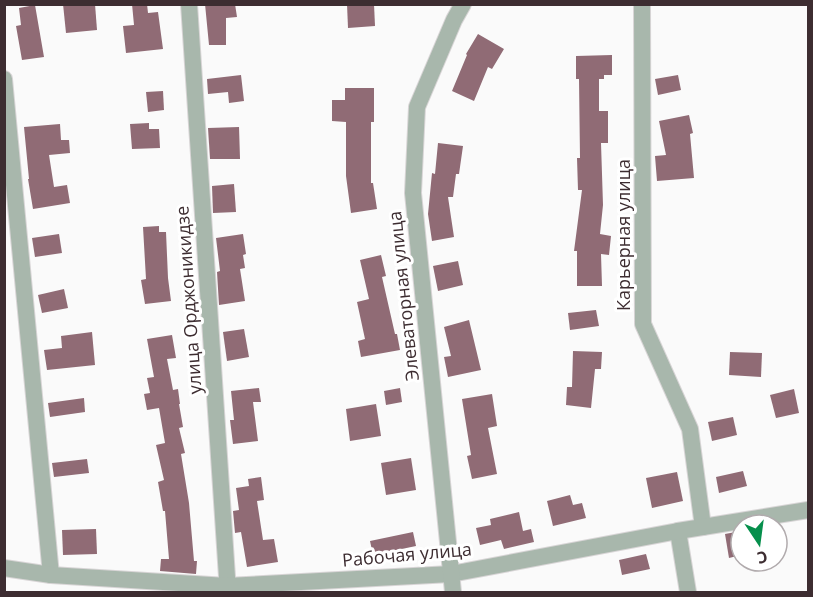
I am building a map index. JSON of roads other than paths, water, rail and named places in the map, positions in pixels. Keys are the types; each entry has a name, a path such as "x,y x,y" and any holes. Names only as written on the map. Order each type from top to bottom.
{"street":[{"name":"улица Орджоникидзе","path":"189,4 228,589"},
{"name":"Элеваторная улица","path":"453,592 413,193 417,107 463,4"},
{"name":"Карьерная улица","path":"642,4 644,324 690,429 703,527"},
{"path":"4,79 51,575"},
{"name":"Рабочая улица","path":"4,568 51,575 228,589 451,574 678,531 808,510"},
{"path":"678,531 688,592"}]}
